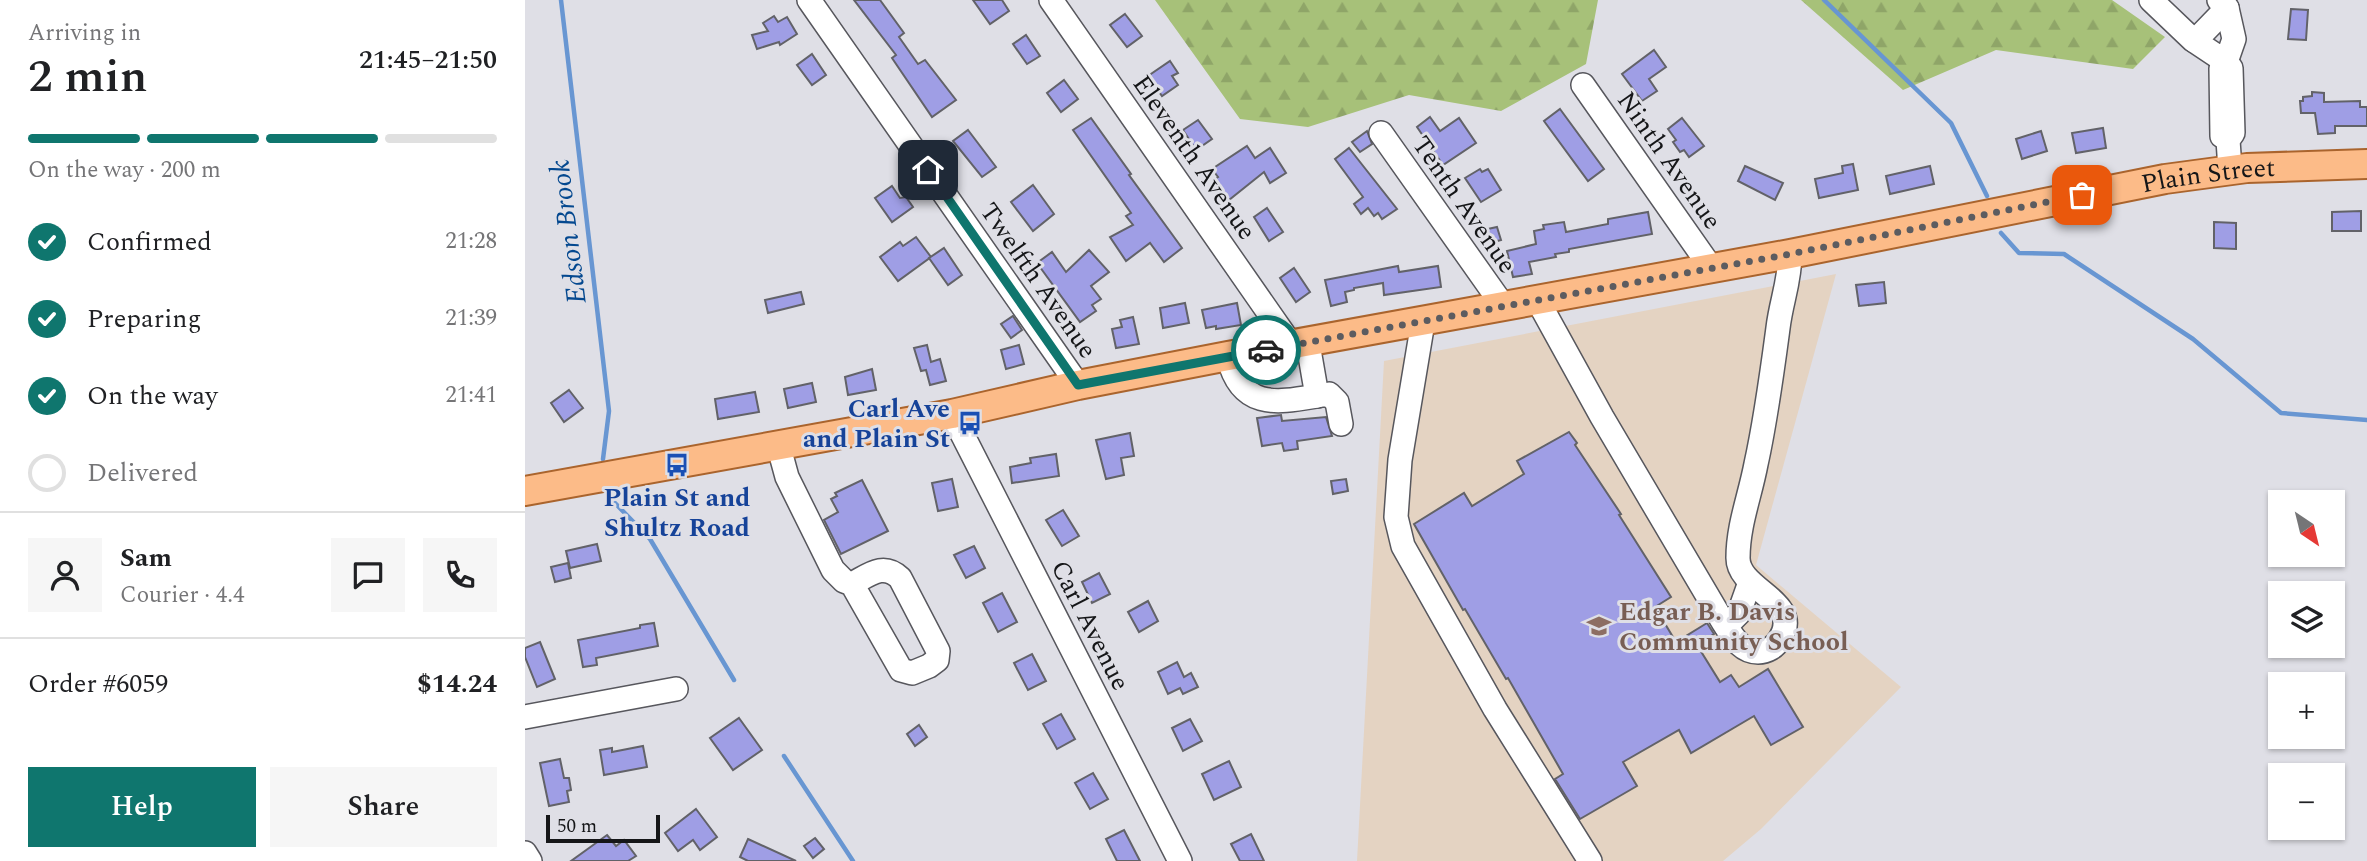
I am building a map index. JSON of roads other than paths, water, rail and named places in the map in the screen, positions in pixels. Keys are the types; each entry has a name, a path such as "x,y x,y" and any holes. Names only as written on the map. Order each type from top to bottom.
{"main road":[{"name":"Plain Street","path":"525,491 952,414 1078,385 1712,269 2112,189 2230,169 2367,164"}],"street":[{"name":"Twelfth Avenue","path":"809,0 1078,385"},
{"name":"Eleventh Avenue","path":"1051,0 1300,345"},
{"path":"2151,0 2195,41 2231,68 2233,133 2228,140 2230,169"},
{"path":"2195,41 2223,4"},
{"path":"2223,4 2234,39 2226,62"},
{"name":"Ninth Avenue","path":"1583,85 1712,269"},
{"name":"Tenth Avenue","path":"1381,132 1504,307"},
{"path":"1538,301 1602,416 1726,626 1740,645 1752,651 1764,651 1771,648 1781,637 1785,625 1783,613 1776,603 1742,574 1738,565 1743,513 1756,466 1778,325 1790,276 1790,254"},
{"path":"1423,322 1400,460 1397,517 1403,546 1495,709 1590,861"},
{"path":"1300,345 1317,396"},
{"path":"1228,356 1231,371 1237,380 1246,390 1264,401 1329,394 1335,398 1341,424"},
{"name":"Carl Avenue","path":"952,414 1180,861"},
{"path":"778,444 787,477 833,570 844,581 852,584"},
{"path":"1726,626 1739,613 1750,582"},
{"path":"525,717 677,689"},
{"path":"525,853 530,861"}],"waterway":[{"name":"Edson Brook","path":"561,0 609,411 603,459"},
{"path":"1824,0 1951,123 1987,196"},
{"path":"2001,233 2019,253 2064,254 2193,339 2281,413 2367,420"},
{"name":"Edson Brook","path":"614,502 650,539 734,680"},
{"name":"Edson Brook","path":"784,756 853,861"}],"place":[{"name":"Carl Ave and Plain St","path":"970,423"},
{"name":"Plain St and Shultz Road","path":"677,465"},
{"name":"Edgar B. Davis Community School","path":"1599,626"}]}
